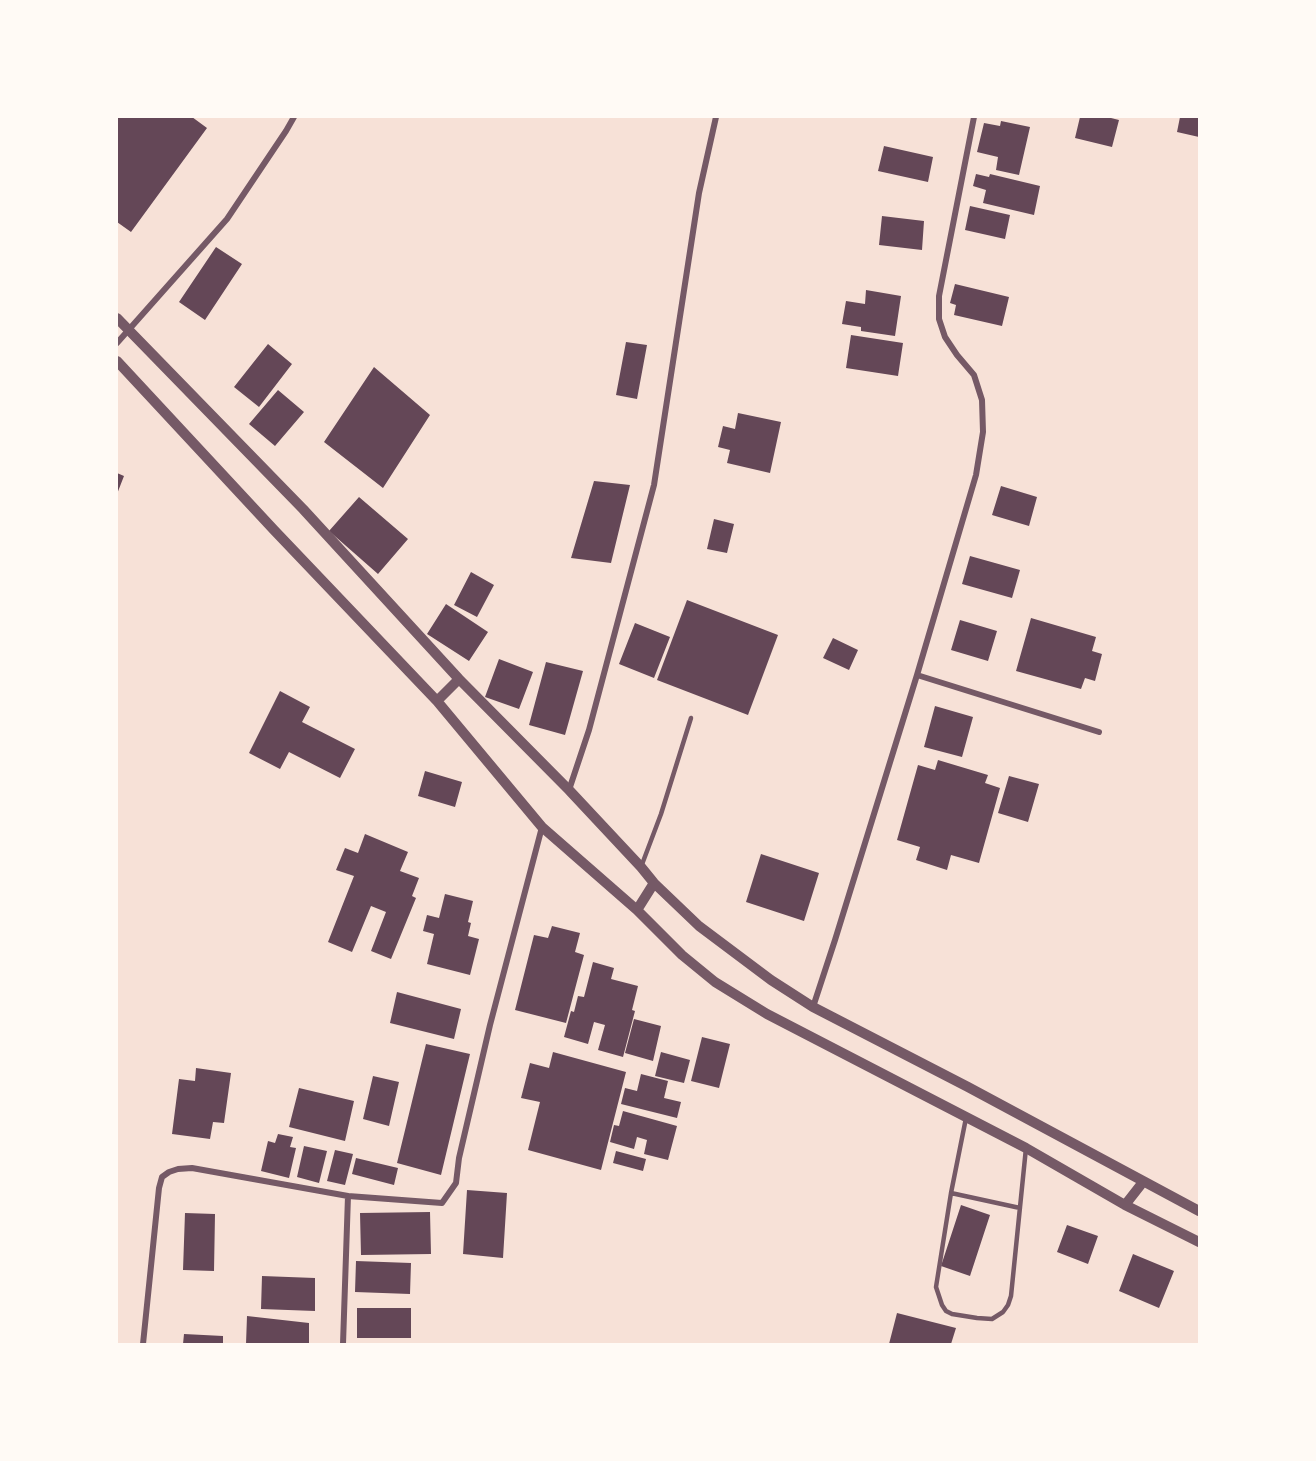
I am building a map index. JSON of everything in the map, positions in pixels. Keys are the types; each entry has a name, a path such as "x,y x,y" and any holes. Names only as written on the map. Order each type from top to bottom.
{"street":[{"path":"117,343 227,219 294,117"},
{"path":"569,790 589,730 654,485 699,193 716,117"},
{"path":"813,1007 976,475 983,432 982,400 974,375 945,337 939,320 939,296 974,117"},
{"path":"117,318 303,509 459,679 569,790 654,883 699,926 771,980 813,1007 1199,1211"},
{"path":"117,360 274,530 437,701 542,827 637,910 682,955 715,982 767,1014 1026,1148 1125,1205 1199,1242"},
{"path":"916,675 1099,732"},
{"path":"437,701 459,679"},
{"path":"143,1344 159,1188 162,1177 169,1172 192,1168 348,1196 442,1203 456,1183 459,1158 490,1025 542,827"},
{"path":"637,910 654,883"},
{"path":"1125,1205 1143,1182"},
{"path":"343,1344 348,1196"}],"lane":[{"path":"641,867 661,814 691,718"},
{"path":"966,1118 936,1287 942,1305 952,1314 992,1319 1003,1312 1008,1305 1011,1296 1026,1148"},
{"path":"951,1193 1020,1208"}],"building":[{"path":"117,117 192,117 207,128 131,232 117,222"},
{"path":"1080,117 1107,117 1119,120 1112,147 1075,138"},
{"path":"1180,117 1199,117 1199,137 1177,132"},
{"path":"1001,121 1030,127 1019,175 996,170 998,157 977,152 984,123 1000,126"},
{"path":"884,146 933,157 928,182 878,171"},
{"path":"976,174 989,177 990,174 1040,186 1034,215 983,203 986,190 973,186"},
{"path":"970,206 1010,215 1005,239 965,230"},
{"path":"882,216 924,221 922,250 879,245"},
{"path":"216,247 242,264 205,320 179,302"},
{"path":"955,284 1009,297 1002,326 954,315 956,305 950,303"},
{"path":"866,290 901,296 895,336 861,331 861,327 842,324 846,301 865,304"},
{"path":"851,335 903,343 898,376 846,368"},
{"path":"626,342 647,345 637,399 616,395"},
{"path":"268,344 292,364 259,407 234,387"},
{"path":"374,367 430,415 383,488 324,442"},
{"path":"278,390 304,412 275,446 249,424"},
{"path":"738,413 781,422 770,473 727,463 730,450 718,447 723,426 735,429"},
{"path":"117,473 124,476 117,494"},
{"path":"594,481 630,485 611,563 571,558"},
{"path":"1001,486 1037,497 1029,526 992,515"},
{"path":"359,497 408,539 378,574 329,531"},
{"path":"714,519 734,524 727,553 707,549"},
{"path":"970,556 1020,570 1012,598 962,584"},
{"path":"471,572 494,585 477,617 454,605"},
{"path":"687,600 778,635 748,715 657,680"},
{"path":"446,604 488,632 469,661 427,634"},
{"path":"1031,618 1096,637 1092,651 1102,654 1095,681 1085,678 1081,689 1016,671"},
{"path":"960,620 997,631 988,661 951,650"},
{"path":"635,623 670,637 654,678 619,664"},
{"path":"833,638 858,650 849,670 823,658"},
{"path":"499,659 533,672 519,709 485,697"},
{"path":"546,662 583,671 565,735 529,725"},
{"path":"280,691 310,707 302,722 355,749 340,778 289,752 280,769 249,753"},
{"path":"935,706 973,717 962,757 924,747"},
{"path":"938,760 988,775 985,783 1000,788 979,863 951,855 947,870 916,860 920,847 897,840 918,765 935,770"},
{"path":"425,771 462,782 455,807 418,796"},
{"path":"1009,776 1039,784 1028,822 998,813"},
{"path":"365,834 408,852 400,871 419,878 412,896 416,898 391,959 371,951 386,912 371,906 352,952 328,942 354,876 336,870 345,848 358,853"},
{"path":"761,854 819,873 804,921 746,902"},
{"path":"445,894 473,901 468,922 471,923 468,936 479,939 470,975 427,964 434,934 423,931 427,915 439,918"},
{"path":"552,926 580,933 575,952 584,955 566,1023 515,1010 534,935 548,938"},
{"path":"593,962 614,968 611,979 638,986 632,1010 635,1011 623,1057 598,1050 605,1025 594,1022 588,1044 564,1037 578,996 584,997"},
{"path":"397,992 461,1009 454,1039 390,1023"},
{"path":"634,1019 661,1026 653,1061 625,1053"},
{"path":"702,1037 730,1044 719,1088 691,1081"},
{"path":"426,1044 470,1054 441,1175 397,1163"},
{"path":"553,1052 626,1072 601,1170 528,1150 540,1102 521,1098 530,1063 549,1068"},
{"path":"661,1052 690,1060 684,1083 655,1076"},
{"path":"196,1068 231,1073 224,1123 213,1122 210,1139 172,1134 179,1079 195,1081"},
{"path":"641,1074 668,1081 664,1098 681,1102 677,1118 621,1104 625,1088 637,1091"},
{"path":"373,1076 399,1082 389,1126 363,1119"},
{"path":"299,1088 354,1101 345,1141 289,1127"},
{"path":"623,1111 677,1126 668,1160 644,1154 647,1140 637,1137 634,1149 610,1142 614,1125 619,1126"},
{"path":"278,1134 293,1137 290,1147 296,1148 289,1178 261,1171 268,1141 275,1143"},
{"path":"304,1146 327,1151 319,1183 297,1177"},
{"path":"335,1150 353,1154 345,1185 327,1181"},
{"path":"616,1151 646,1159 643,1171 613,1163"},
{"path":"356,1158 398,1168 394,1185 352,1174"},
{"path":"467,1190 507,1193 503,1258 463,1254"},
{"path":"961,1205 990,1215 970,1276 941,1266"},
{"path":"430,1212 431,1254 361,1255 360,1213"},
{"path":"185,1213 215,1214 214,1271 183,1270"},
{"path":"1067,1225 1098,1236 1088,1264 1057,1252"},
{"path":"1133,1254 1174,1271 1159,1308 1119,1291"},
{"path":"356,1261 411,1263 410,1294 355,1292"},
{"path":"262,1276 315,1278 315,1311 261,1309"},
{"path":"357,1308 411,1308 411,1338 357,1338"},
{"path":"897,1313 956,1328 951,1344 889,1344"},
{"path":"247,1316 309,1323 309,1344 246,1344"},
{"path":"184,1334 223,1336 223,1344 183,1344"}]}
